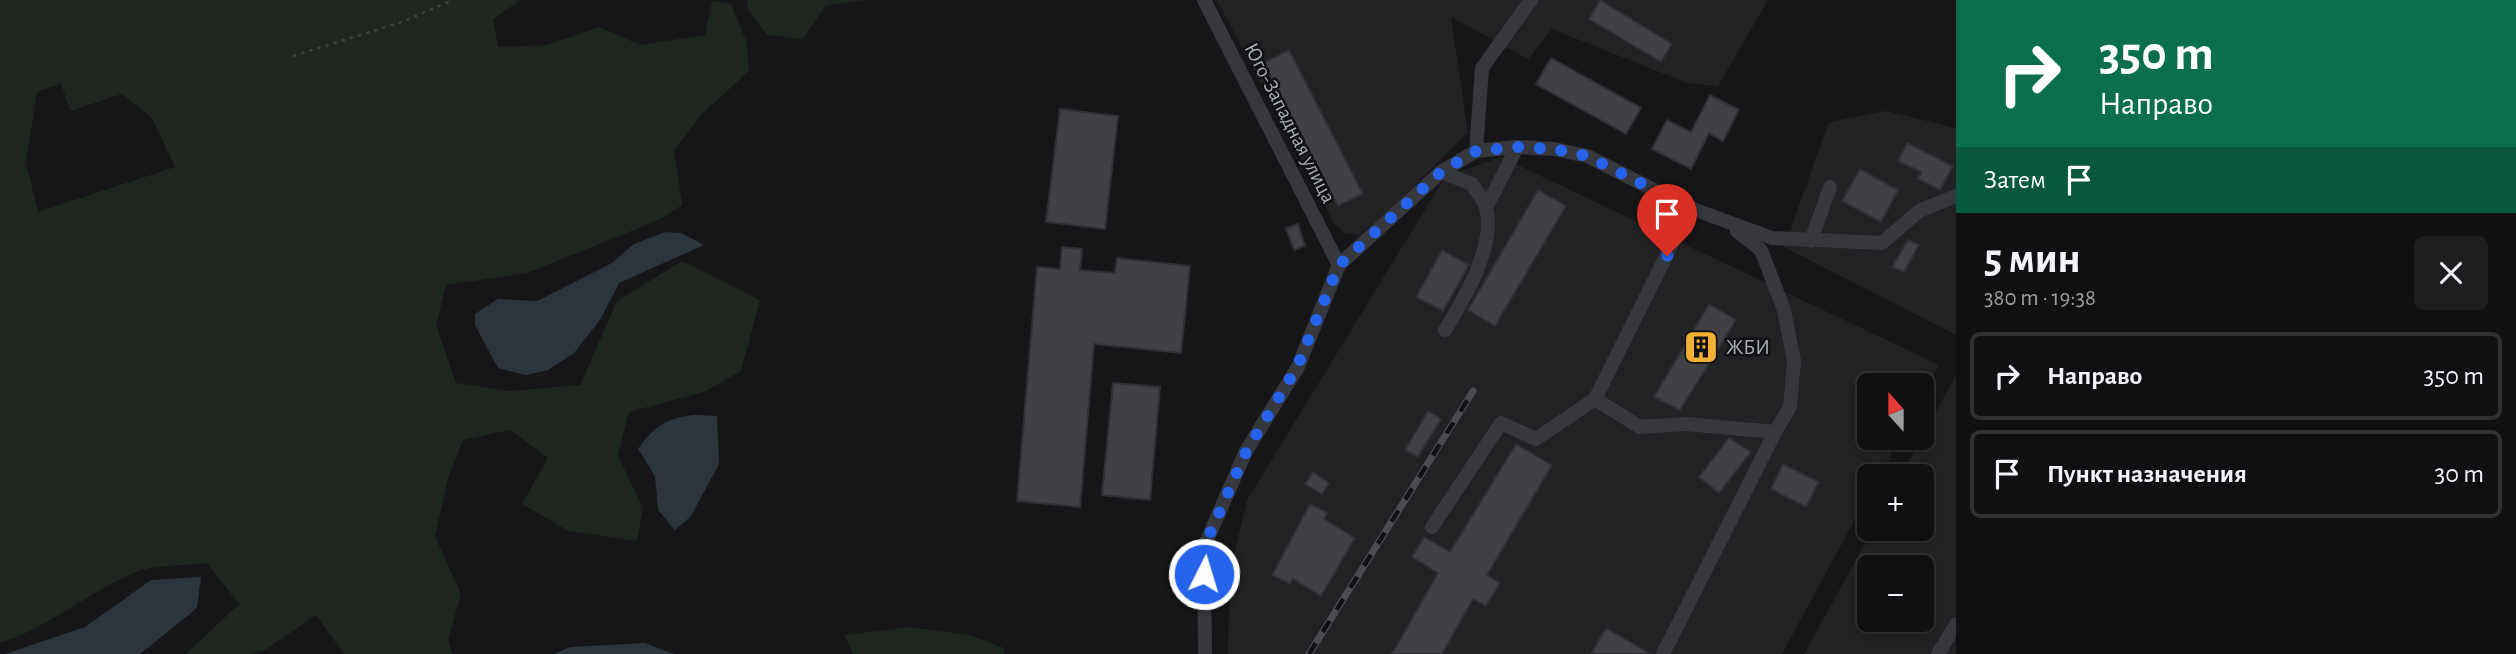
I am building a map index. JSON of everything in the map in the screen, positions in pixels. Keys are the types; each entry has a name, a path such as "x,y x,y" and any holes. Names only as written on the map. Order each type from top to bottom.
{"street":[{"name":"Юго-Западная улица","path":"1204,0 1339,265"},
{"path":"1476,151 1482,68 1531,0"},
{"path":"1205,654 1204,547 1246,452 1297,367 1339,265 1441,172 1476,151 1517,147 1554,149 1587,156 1690,208 1726,222 1772,238 1811,241 1882,243 1920,211 1956,196"},
{"path":"1445,330 1468,291 1484,252 1486,208 1517,147"},
{"path":"1441,172 1472,184 1486,208"},
{"path":"1811,241 1830,187"},
{"path":"1432,527 1501,423 1536,439 1595,399 1690,208"},
{"path":"1663,654 1790,407 1794,361 1784,310 1761,250 1726,222"},
{"path":"1761,250 1772,238"},
{"path":"1595,399 1640,426 1686,424 1775,432"},
{"path":"1939,654 1956,624"}],"path":[{"path":"293,56 402,22 453,0"}],"shaded area":[{"path":"0,0 521,0 493,19 498,47 547,45 600,27 640,45 705,35 712,1 731,4 747,43 749,71 702,114 674,150 682,205 661,219 527,273 446,285 436,325 456,383 509,391 580,385 617,301 682,261 760,300 741,371 704,392 629,412 618,456 643,508 637,541 569,531 522,504 548,458 510,430 463,440 449,475 435,536 461,594 448,640 453,654 344,654 316,615 265,650 249,654 186,654 239,604 207,563 161,566 136,572 36,628 0,643","holes":["61,83 70,111 122,94 152,118 175,167 38,212 26,163 37,92"]},
{"path":"747,0 866,0 825,6 803,39 767,35 748,10"},
{"path":"1217,0 1768,0 1718,86 1687,83 1552,29 1528,59 1451,17 1468,132 1382,218 1358,235 1345,233 1334,224"},
{"path":"1886,111 1956,128 1956,335 1784,247 1829,122"},
{"path":"1501,157 1939,365 1934,374 1857,373 1857,450 1893,450 1886,464 1857,464 1857,516 1782,654 1228,654 1230,570 1247,500 1445,177"},
{"path":"665,232 681,233 704,245 619,283 600,320 574,353 548,370 526,375 498,368 475,325 475,314 498,299 537,301 612,263 634,244"},
{"path":"1956,375 1956,654 1804,654 1857,558 1857,632 1934,632 1934,555 1859,555 1866,541 1934,541 1934,464 1908,464 1915,450 1934,450 1934,415"},
{"path":"717,416 719,464 691,516 675,530 658,510 655,476 638,449 662,424 676,418"},
{"path":"201,577 197,608 140,654 5,654 85,627 151,580"},
{"path":"911,627 969,635 1004,648 1004,654 853,654 845,635"},
{"path":"645,643 674,654 554,654 570,647"}],"building":[{"path":"1600,0 1672,44 1661,62 1589,19"},
{"path":"1289,50 1363,194 1338,206 1264,63"},
{"path":"1551,58 1641,108 1626,134 1536,84"},
{"path":"1710,95 1739,110 1723,141 1709,133 1691,169 1652,149 1667,120 1691,132"},
{"path":"1060,109 1118,116 1105,229 1046,222"},
{"path":"1907,143 1953,166 1940,190 1918,179 1921,172 1898,161"},
{"path":"1860,169 1898,190 1881,222 1842,201"},
{"path":"1538,190 1566,206 1495,326 1468,310"},
{"path":"1298,224 1305,246 1294,250 1286,228"},
{"path":"1908,240 1919,245 1904,272 1892,267"},
{"path":"1062,247 1082,249 1080,270 1115,273 1117,258 1190,266 1181,353 1094,344 1080,507 1017,501 1037,267 1060,269"},
{"path":"1442,250 1469,265 1443,311 1416,297"},
{"name":"ЖБИ","path":"1709,304 1736,320 1680,410 1654,397"},
{"path":"1113,383 1160,387 1150,500 1102,495"},
{"path":"1428,411 1441,419 1418,457 1405,450"},
{"path":"1729,438 1751,452 1719,493 1699,477"},
{"path":"1516,444 1552,465 1487,575 1500,583 1486,606 1473,599 1442,654 1392,654 1438,573 1412,557 1424,537 1450,552"},
{"path":"1783,464 1819,482 1806,507 1771,489"},
{"path":"1313,472 1329,483 1322,494 1305,484"},
{"path":"1310,504 1328,513 1324,519 1355,538 1321,596 1293,579 1290,584 1272,575"},
{"path":"1606,628 1651,654 1591,654"}],"railway":[{"path":"1309,654 1473,391"}],"place":[{"name":"ЖБИ","path":"1701,347"}],"route":[{"path":"1204,574 1204,547 1246,452 1297,367 1339,265 1397,215 1441,172 1476,151 1517,147 1554,149 1587,156 1690,208 1667,256"}]}
